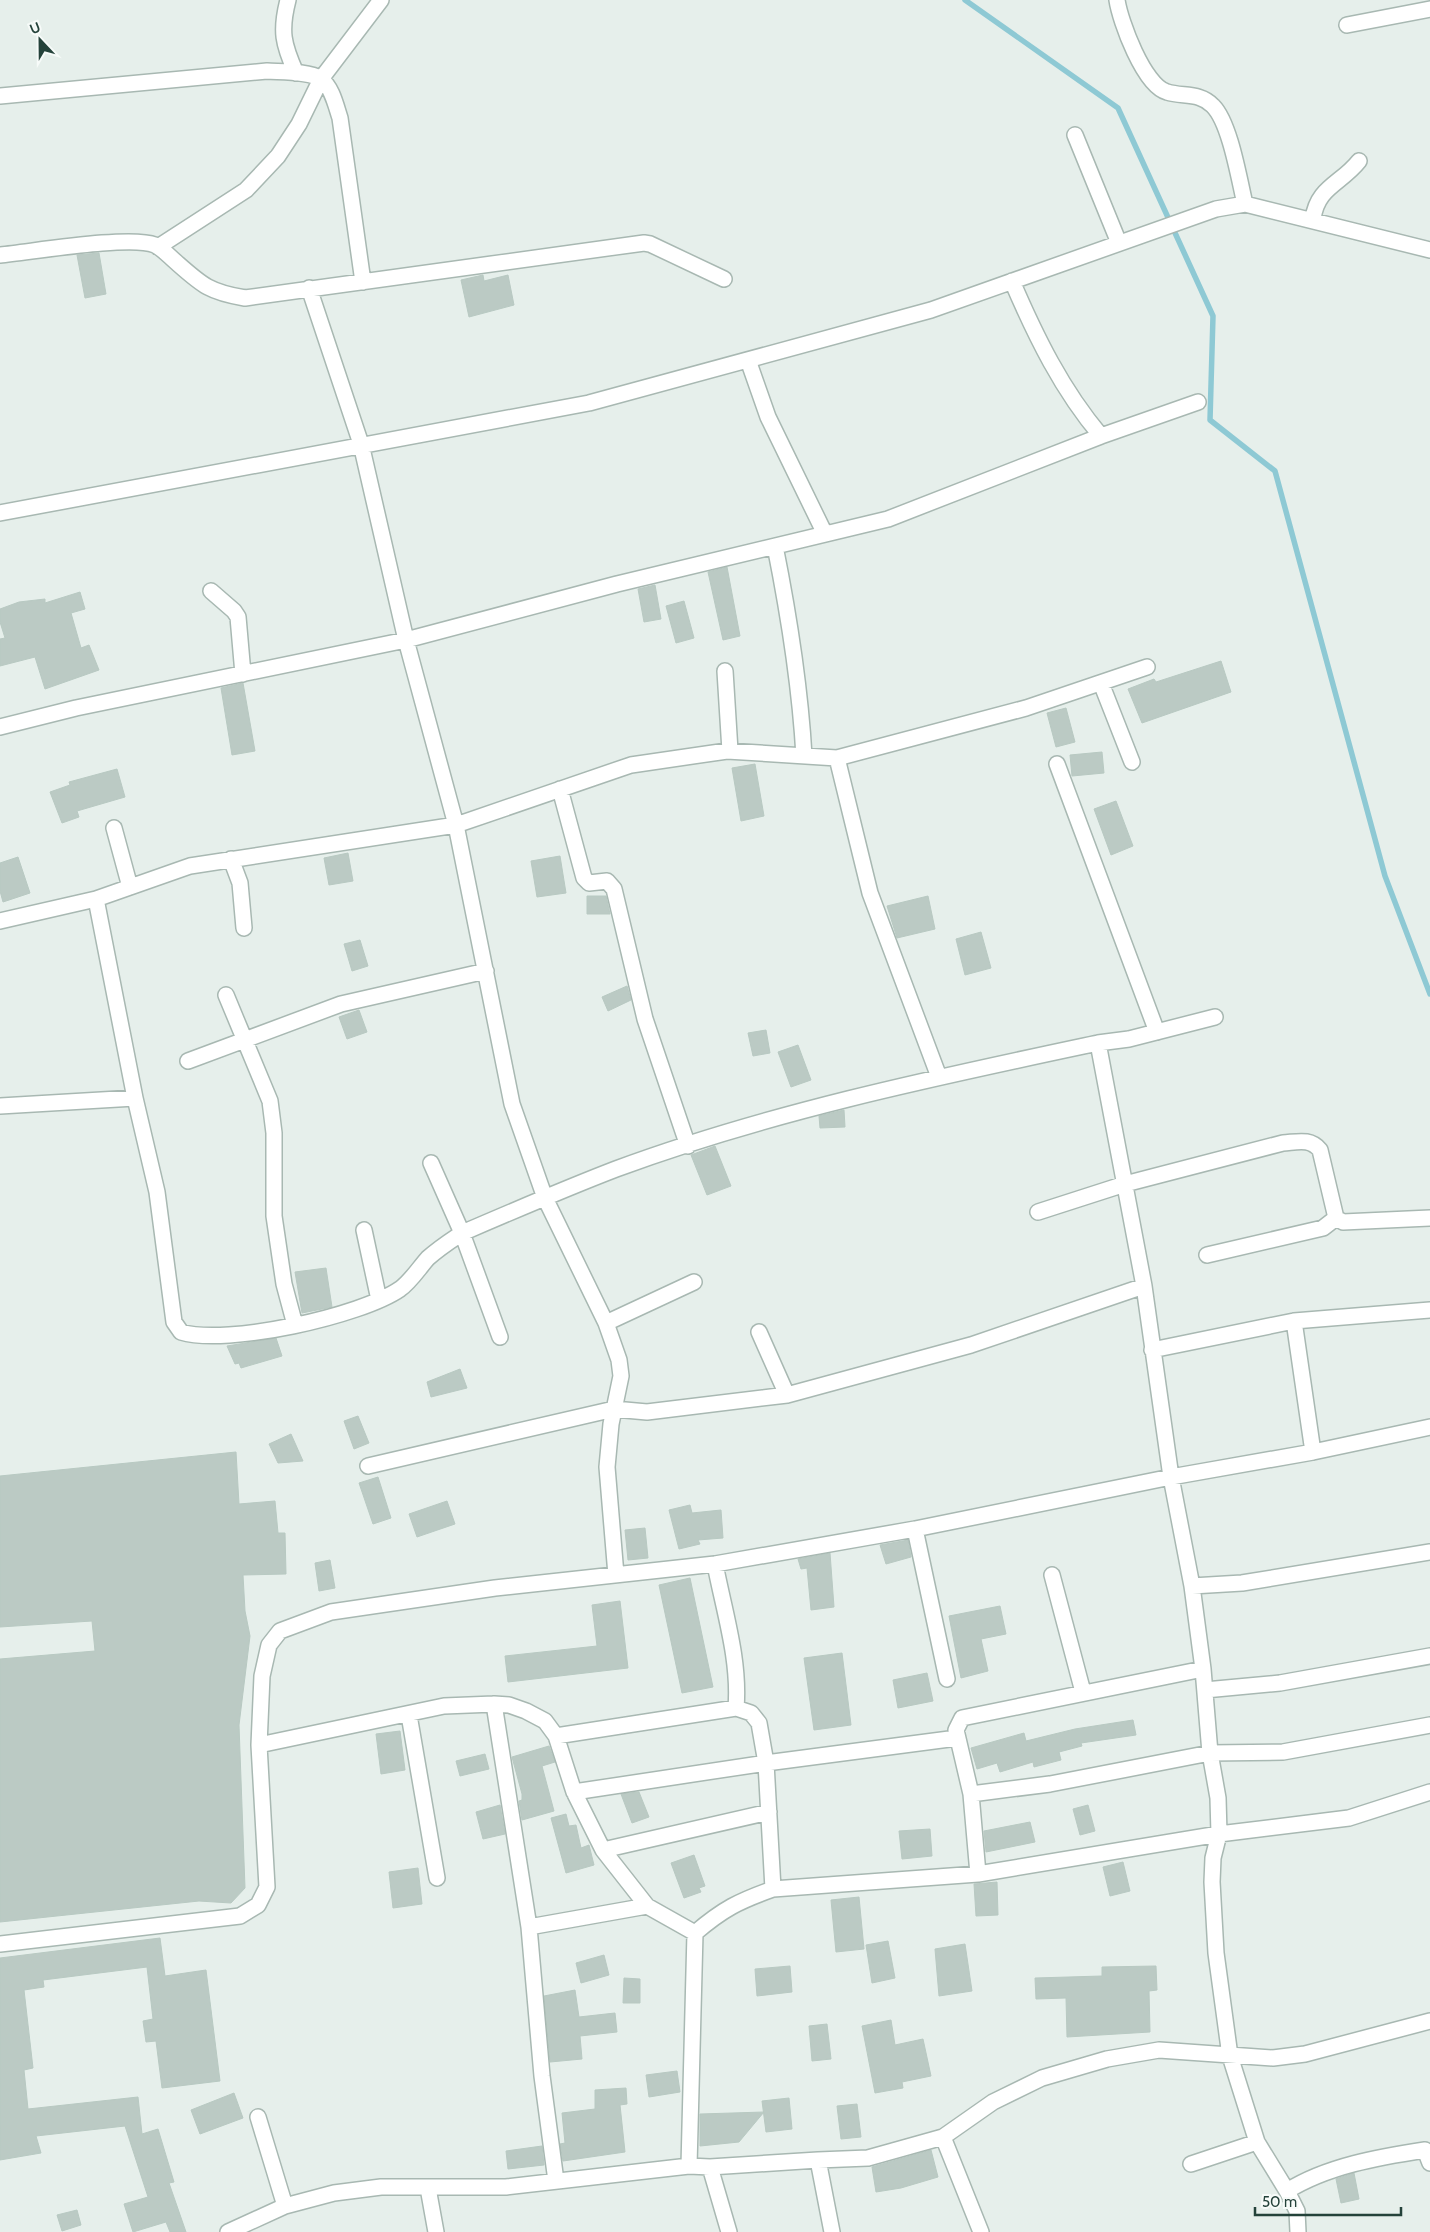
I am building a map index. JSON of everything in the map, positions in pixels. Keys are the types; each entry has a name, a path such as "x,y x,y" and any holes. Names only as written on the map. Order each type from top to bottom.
{"street":[{"path":"288,0 282,26 289,56 296,73"},
{"path":"158,247 246,190 278,156 299,124 321,79 381,0"},
{"path":"1118,0 1119,12 1143,68 1157,86 1166,92 1204,98 1214,107 1223,122 1245,204"},
{"path":"1347,25 1430,9"},
{"path":"0,96 266,71 296,73 321,79 333,95 340,118 363,282"},
{"path":"1075,135 1119,243"},
{"path":"1314,219 1315,205 1322,194 1351,172 1360,161"},
{"path":"0,512 589,403 931,310 1216,209 1245,204 1314,219 1430,250"},
{"path":"0,255 120,242 146,242 158,247 204,287 222,294 245,298 644,243 650,244 724,279"},
{"path":"1012,281 1038,342 1078,408 1101,436"},
{"path":"309,288 361,444 406,640 456,825 512,1104 545,1198 606,1323 619,1360 622,1376 614,1409 607,1467 616,1575"},
{"path":"748,360 772,426 825,534"},
{"path":"0,727 76,708 406,640 617,584 888,519 1101,436 1198,402"},
{"path":"775,546 790,616 801,702 804,756"},
{"path":"211,591 234,611 238,617 243,674"},
{"path":"0,922 96,899 190,866 456,825 631,765 730,751 837,758 1026,708 1147,667"},
{"path":"725,672 730,751"},
{"path":"1101,683 1132,762"},
{"path":"837,758 870,893 939,1077"},
{"path":"1057,764 1157,1032"},
{"path":"560,789 584,878 589,883 607,881 614,889 645,1019 688,1146"},
{"path":"114,828 130,887"},
{"path":"231,859 240,883 244,928"},
{"path":"96,899 135,1098 157,1192 176,1327 181,1332 198,1336 245,1333 295,1325 332,1316 379,1300 401,1288 442,1246 462,1233 617,1169 754,1125 939,1077 1157,1032 1215,1017"},
{"path":"188,1061 341,1004 486,971"},
{"path":"226,995 270,1101 274,1133 274,1216 284,1284 295,1325"},
{"path":"1098,1043 1144,1286 1171,1477 1192,1586 1203,1669 1210,1753 1218,1798 1219,1834 1213,1858 1212,1882 1216,1953 1230,2056 1257,2142 1297,2211 1298,2232"},
{"path":"0,1106 135,1098"},
{"path":"1038,1212 1125,1184 1283,1143 1308,1141 1315,1144 1320,1150 1336,1218 1343,1222 1360,1223 1430,1218"},
{"path":"431,1163 462,1233 500,1337"},
{"path":"1207,1255 1323,1228 1336,1218"},
{"path":"364,1230 379,1300"},
{"path":"606,1323 694,1282"},
{"path":"368,1466 614,1409 647,1412 787,1395 971,1345 1144,1286"},
{"path":"1152,1350 1294,1321 1430,1310"},
{"path":"1294,1321 1313,1452"},
{"path":"759,1332 787,1395"},
{"path":"0,1944 240,1916 258,1906 267,1887 259,1745 262,1676 269,1645 280,1631 331,1612 495,1588 714,1564 915,1529 1171,1477 1429,1430"},
{"path":"915,1529 947,1680"},
{"path":"1192,1586 1242,1583 1430,1552"},
{"path":"714,1564 734,1656 738,1687 736,1708"},
{"path":"1052,1575 1083,1692"},
{"path":"1205,1690 1280,1683 1430,1656"},
{"path":"978,1874 971,1794 957,1738 958,1723 962,1718 1203,1669"},
{"path":"259,1745 409,1715 444,1706 494,1704 509,1705 526,1711 545,1721 556,1736 574,1792 603,1850 647,1906 695,1933"},
{"path":"494,1704 528,1927 542,2076 556,2180"},
{"path":"556,1736 736,1708 751,1713 759,1723 766,1763 773,1888"},
{"path":"409,1715 437,1878"},
{"path":"971,1794 1050,1784 1210,1753 1283,1752 1430,1725"},
{"path":"574,1792 766,1763 957,1738"},
{"path":"689,2166 695,1933 719,1912 741,1900 773,1888 978,1874 1219,1834 1349,1818 1430,1792"},
{"path":"603,1850 769,1812"},
{"path":"528,1927 647,1906"},
{"path":"228,2232 285,2206 334,2193 381,2187 506,2187 689,2166 710,2167 868,2158 943,2137 993,2102 1042,2078 1107,2059 1159,2050 1273,2058 1305,2054 1430,2021"},
{"path":"258,2117 285,2206"},
{"path":"943,2137 981,2232"},
{"path":"1191,2164 1257,2142"},
{"path":"1287,2191 1309,2177 1370,2161 1428,2154"},
{"path":"818,2160 832,2232"},
{"path":"710,2167 729,2232"},
{"path":"428,2188 436,2232"}],"building":[{"path":"99,253 106,294 85,298 77,255"},
{"path":"483,275 484,281 508,275 514,305 469,317 461,280"},
{"path":"727,567 740,636 723,640 708,572"},
{"path":"655,585 661,619 644,622 638,589"},
{"path":"80,592 85,609 71,613 81,648 89,645 99,670 45,689 35,657 0,666 0,639 5,638 0,622 0,609 19,602 45,599 45,603"},
{"path":"684,601 694,638 676,643 666,606"},
{"path":"1221,661 1231,692 1142,723 1128,689 1154,679 1156,682"},
{"path":"243,683 255,751 232,755 221,688"},
{"path":"1066,708 1075,742 1056,747 1047,713"},
{"path":"1102,752 1104,773 1072,776 1070,755"},
{"path":"755,764 764,816 741,821 732,768"},
{"path":"117,769 125,797 77,811 79,817 62,823 50,792 70,785 69,782"},
{"path":"1116,801 1133,846 1111,855 1094,809"},
{"path":"348,853 353,881 329,885 324,858"},
{"path":"560,856 566,893 537,897 531,861"},
{"path":"18,857 30,893 3,902 0,891 0,863"},
{"path":"587,896 606,896 610,914 587,914"},
{"path":"928,896 935,929 897,938 887,906"},
{"path":"981,932 991,968 965,975 956,939"},
{"path":"360,940 368,966 352,971 344,944"},
{"path":"627,986 631,1000 608,1011 602,997"},
{"path":"359,1010 367,1032 347,1039 339,1017"},
{"path":"766,1030 770,1053 753,1056 748,1033"},
{"path":"798,1045 811,1080 791,1087 778,1052"},
{"path":"844,1110 845,1127 820,1128 819,1116"},
{"path":"715,1146 731,1186 707,1195 691,1155"},
{"path":"326,1268 332,1307 302,1313 295,1272"},
{"path":"276,1338 282,1356 241,1368 239,1363 235,1364 227,1346"},
{"path":"460,1369 467,1388 431,1397 427,1382"},
{"path":"358,1416 369,1443 354,1449 344,1421"},
{"path":"291,1434 303,1461 278,1463 269,1444"},
{"path":"236,1452 239,1504 275,1501 278,1533 285,1533 286,1574 243,1575 245,1611 250,1636 239,1725 245,1888 231,1903 199,1901 0,1922 0,1659 95,1651 92,1621 0,1627 0,1476"},
{"path":"378,1477 391,1518 373,1524 359,1483"},
{"path":"447,1501 455,1524 417,1537 409,1514"},
{"path":"690,1505 692,1513 721,1510 723,1538 698,1540 700,1544 679,1549 669,1510"},
{"path":"645,1528 648,1558 628,1560 625,1530"},
{"path":"908,1540 911,1557 886,1564 880,1545"},
{"path":"830,1553 834,1607 811,1610 807,1568 801,1569 798,1559"},
{"path":"330,1560 335,1588 319,1591 315,1563"},
{"path":"690,1578 713,1687 682,1693 659,1585"},
{"path":"620,1601 628,1668 508,1682 505,1656 597,1646 592,1605"},
{"path":"1000,1606 1006,1634 981,1639 988,1671 961,1678 949,1616"},
{"path":"842,1653 851,1725 814,1730 804,1658"},
{"path":"927,1673 933,1701 898,1708 893,1680"},
{"path":"1133,1720 1136,1735 1081,1743 1082,1746 1059,1752 1061,1760 1034,1767 1033,1762 1000,1772 997,1763 977,1769 971,1748 1024,1733 1026,1741 1075,1729"},
{"path":"400,1731 405,1770 381,1774 376,1734"},
{"path":"549,1746 555,1762 542,1766 554,1811 522,1820 519,1801 522,1800 522,1794 512,1757"},
{"path":"485,1754 489,1769 460,1776 456,1761"},
{"path":"639,1792 649,1817 632,1823 621,1794"},
{"path":"500,1805 505,1834 483,1839 476,1812"},
{"path":"1088,1805 1095,1831 1080,1835 1073,1809"},
{"path":"566,1814 569,1826 576,1825 581,1848 589,1845 594,1865 566,1873 551,1818"},
{"path":"1030,1822 1035,1842 986,1852 984,1831"},
{"path":"930,1829 932,1856 902,1859 899,1831"},
{"path":"694,1855 705,1886 699,1888 701,1892 684,1898 671,1863"},
{"path":"1123,1862 1130,1891 1110,1896 1103,1867"},
{"path":"418,1868 422,1904 393,1908 389,1872"},
{"path":"997,1882 998,1915 976,1916 974,1884"},
{"path":"859,1897 864,1949 836,1952 831,1900"},
{"path":"160,1938 165,1976 206,1970 220,2081 162,2088 156,2041 146,2042 143,2021 153,2019 147,1967 43,1980 44,1987 24,1990 33,2068 24,2070 28,2109 138,2097 142,2134 158,2129 174,2182 169,2183 186,2232 170,2232 166,2222 133,2232 124,2204 148,2197 125,2126 36,2136 41,2153 0,2160 0,1958"},
{"path":"888,1941 895,1978 872,1983 866,1945"},
{"path":"965,1944 972,1991 939,1996 935,1949"},
{"path":"604,1955 609,1975 581,1983 576,1963"},
{"path":"790,1966 792,1992 757,1996 755,1969"},
{"path":"1156,1966 1157,1990 1149,1991 1150,2032 1067,2037 1066,1998 1036,1999 1035,1978 1102,1976 1102,1967"},
{"path":"624,1978 640,1979 640,2003 623,2003"},
{"path":"575,1990 579,2017 615,2013 617,2032 580,2036 582,2059 550,2062 544,1996"},
{"path":"891,2020 895,2045 923,2039 931,2076 902,2082 903,2088 875,2093 862,2026"},
{"path":"827,2024 831,2059 812,2061 809,2026"},
{"path":"677,2071 680,2092 649,2097 646,2075"},
{"path":"626,2088 627,2104 620,2105 625,2152 563,2161 560,2144 565,2143 562,2113 595,2109 595,2090"},
{"path":"234,2093 243,2118 200,2134 191,2110"},
{"path":"789,2098 792,2129 766,2132 762,2101"},
{"path":"857,2104 861,2137 841,2139 837,2106"},
{"path":"764,2112 739,2142 700,2146 700,2114"},
{"path":"542,2146 544,2165 508,2169 506,2151"},
{"path":"931,2150 938,2177 901,2188 876,2192 872,2167"},
{"path":"1354,2173 1359,2199 1341,2203 1336,2179"},
{"path":"77,2210 81,2225 62,2231 57,2215"}],"waterway":[{"path":"965,0 1118,108 1213,316 1210,420 1275,471 1385,876 1430,994"}]}
